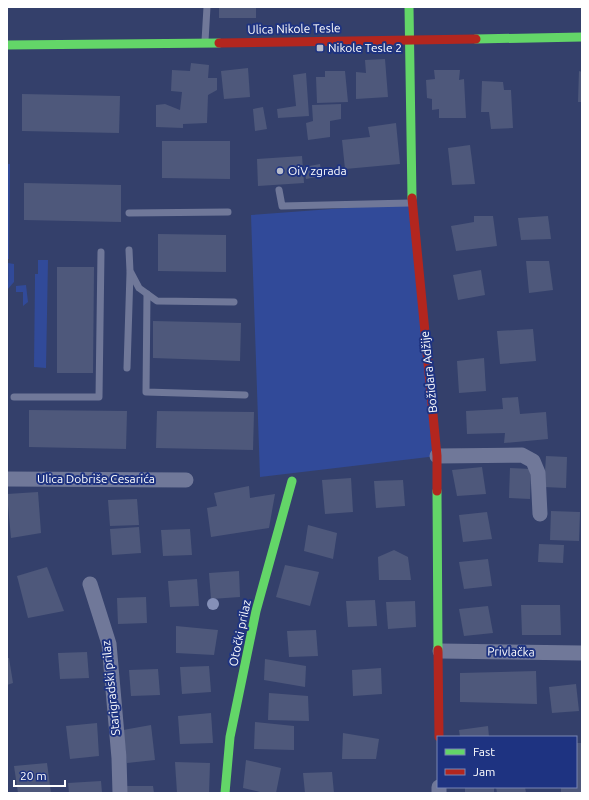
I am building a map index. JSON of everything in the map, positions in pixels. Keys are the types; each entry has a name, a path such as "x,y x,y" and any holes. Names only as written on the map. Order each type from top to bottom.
{"street":[{"name":"Božidara Adžije","path":"409,7 412,203 437,456 440,651 439,736"},
{"name":"Ulica Nikole Tesle","path":"7,45 582,37"},
{"path":"437,456 522,455 533,461 538,473 540,514"},
{"name":"Ulica Dobriše Cesarića","path":"7,479 186,480"},
{"name":"Otočki prilaz","path":"225,793 230,737 256,611 292,481"},
{"name":"Starigradski prilaz","path":"90,584 109,644 120,793"},
{"name":"Privlačka","path":"440,651 582,653"}],"lane":[{"path":"205,43 207,7"},
{"path":"279,190 282,206 412,203"},
{"path":"129,213 228,212"},
{"path":"127,368 130,271 129,250"},
{"path":"14,397 99,397 101,252"},
{"path":"130,271 139,288 157,301 234,302"},
{"path":"147,294 146,392 245,395"}],"shaded area":[{"path":"7,164 10,164 9,259 7,259"},
{"path":"412,203 437,456 260,477 251,215"},
{"path":"38,260 48,260 46,368 34,367 35,274 38,274"},
{"path":"8,263 14,264 14,282 7,290 8,280"},
{"path":"26,285 28,302 23,306 23,292 16,292 16,286"}],"building":[{"path":"219,7 256,7 256,18 219,18"},
{"path":"385,59 388,97 356,99 356,72 366,73 365,60"},
{"path":"191,63 209,65 208,78 217,78 217,90 208,95 207,123 183,124 183,128 156,127 156,105 165,104 180,110 182,92 171,91 172,70 190,71"},
{"path":"248,68 250,97 224,99 221,71"},
{"path":"434,70 460,70 459,80 464,79 466,118 439,118 439,109 432,110 432,99 427,98 426,80 435,79"},
{"path":"325,71 345,71 348,102 317,103 316,77 325,77"},
{"path":"579,71 582,72 582,102 578,102"},
{"path":"306,73 309,116 278,118 277,109 296,106 293,75"},
{"path":"482,81 503,82 504,90 511,90 513,128 491,129 489,112 481,112"},
{"path":"22,94 120,96 119,133 22,131"},
{"path":"341,104 341,119 330,121 330,137 308,140 306,123 313,121 312,105"},
{"path":"263,107 267,129 255,131 253,109"},
{"path":"396,123 400,164 345,169 342,140 370,137 368,127"},
{"path":"162,141 230,141 230,179 162,178"},
{"path":"470,145 475,184 452,185 448,148"},
{"name":"OiV zgrada","path":"302,156 304,183 258,186 257,159"},
{"path":"320,164 322,176 306,179 304,167"},
{"path":"24,183 121,185 121,222 24,220"},
{"path":"474,216 493,216 497,246 456,251 451,226 474,222"},
{"path":"548,216 551,239 521,240 518,218"},
{"path":"158,234 226,235 226,272 158,271"},
{"path":"526,261 549,261 553,290 529,293"},
{"path":"57,267 94,267 93,373 57,373"},
{"path":"481,270 485,295 458,300 453,275"},
{"path":"153,321 241,323 240,361 153,358"},
{"path":"533,329 536,361 500,364 497,331"},
{"path":"484,358 486,391 459,393 457,361"},
{"path":"518,397 520,414 546,412 548,439 504,443 505,433 467,434 466,411 503,409 502,398"},
{"path":"29,410 127,411 126,449 29,447"},
{"path":"157,411 254,412 253,450 156,448"},
{"path":"546,456 567,457 566,488 544,487"},
{"path":"482,467 486,494 457,496 452,470"},
{"path":"510,468 531,469 530,499 509,498"},
{"path":"351,478 353,512 325,514 322,480"},
{"path":"403,480 405,506 376,508 374,481"},
{"path":"249,486 250,498 275,494 269,528 211,537 207,508 217,506 214,493"},
{"path":"38,492 41,533 11,538 7,494"},
{"path":"137,499 139,525 110,526 108,500"},
{"path":"551,511 580,512 579,541 550,540"},
{"path":"487,512 492,539 463,542 459,515"},
{"path":"308,525 337,533 333,559 304,551"},
{"path":"139,527 141,553 112,555 110,529"},
{"path":"190,529 192,555 163,556 161,530"},
{"path":"539,544 564,545 563,563 538,562"},
{"path":"394,550 408,557 411,580 379,580 378,557"},
{"path":"488,559 492,586 464,589 459,562"},
{"path":"285,565 319,572 310,606 276,597"},
{"path":"47,567 64,611 28,618 17,576"},
{"path":"239,571 240,597 211,599 209,573"},
{"path":"197,579 199,606 170,607 168,581"},
{"path":"146,597 147,623 118,624 117,598"},
{"path":"375,600 377,626 348,627 346,601"},
{"path":"415,601 416,627 388,629 386,602"},
{"path":"521,605 560,605 561,635 522,635"},
{"path":"488,606 493,633 464,636 459,609"},
{"path":"176,626 218,630 214,655 176,653"},
{"path":"316,630 318,656 289,657 287,631"},
{"path":"87,652 89,678 60,679 58,653"},
{"path":"7,658 9,658 13,683 7,685"},
{"path":"265,659 306,666 305,687 264,680"},
{"path":"209,666 211,692 182,694 180,667"},
{"path":"381,668 382,694 353,696 352,670"},
{"path":"158,669 160,695 131,696 129,670"},
{"path":"536,671 537,704 460,702 460,673"},
{"path":"576,684 579,711 552,713 549,687"},
{"path":"269,693 308,696 309,721 268,720"},
{"path":"211,713 213,743 180,744 178,716"},
{"path":"255,722 294,726 294,750 254,749"},
{"path":"97,723 99,756 70,759 66,726"},
{"path":"151,725 155,760 127,763 123,730"},
{"path":"488,726 489,736 460,736 459,730"},
{"path":"343,733 379,739 376,759 342,759"},
{"path":"577,743 582,743 582,793 561,793 561,788 577,788"},
{"path":"246,760 281,768 276,793 264,793 243,788"},
{"path":"175,762 210,763 209,793 177,793"},
{"path":"47,763 51,793 18,793 14,766"},
{"path":"332,772 334,793 305,793 303,773"},
{"path":"101,781 102,793 69,793 68,783"},
{"path":"126,786 153,786 154,793 127,793"},
{"path":"465,788 494,788 494,793 465,793"},
{"path":"496,788 525,788 526,793 497,793"}],"traffic: fast":[{"path":"409,7 412,198"},
{"path":"476,39 582,37"},
{"path":"7,45 219,43"},
{"path":"225,793 230,737 256,611 292,481"},
{"path":"437,491 438,650"}],"traffic: jam":[{"path":"219,43 476,39"},
{"path":"412,198 437,456 437,491"},
{"path":"438,650 439,736"}],"place":[{"name":"Nikole Tesle 2","path":"320,48"},
{"name":"OiV zgrada","path":"280,171"}]}
